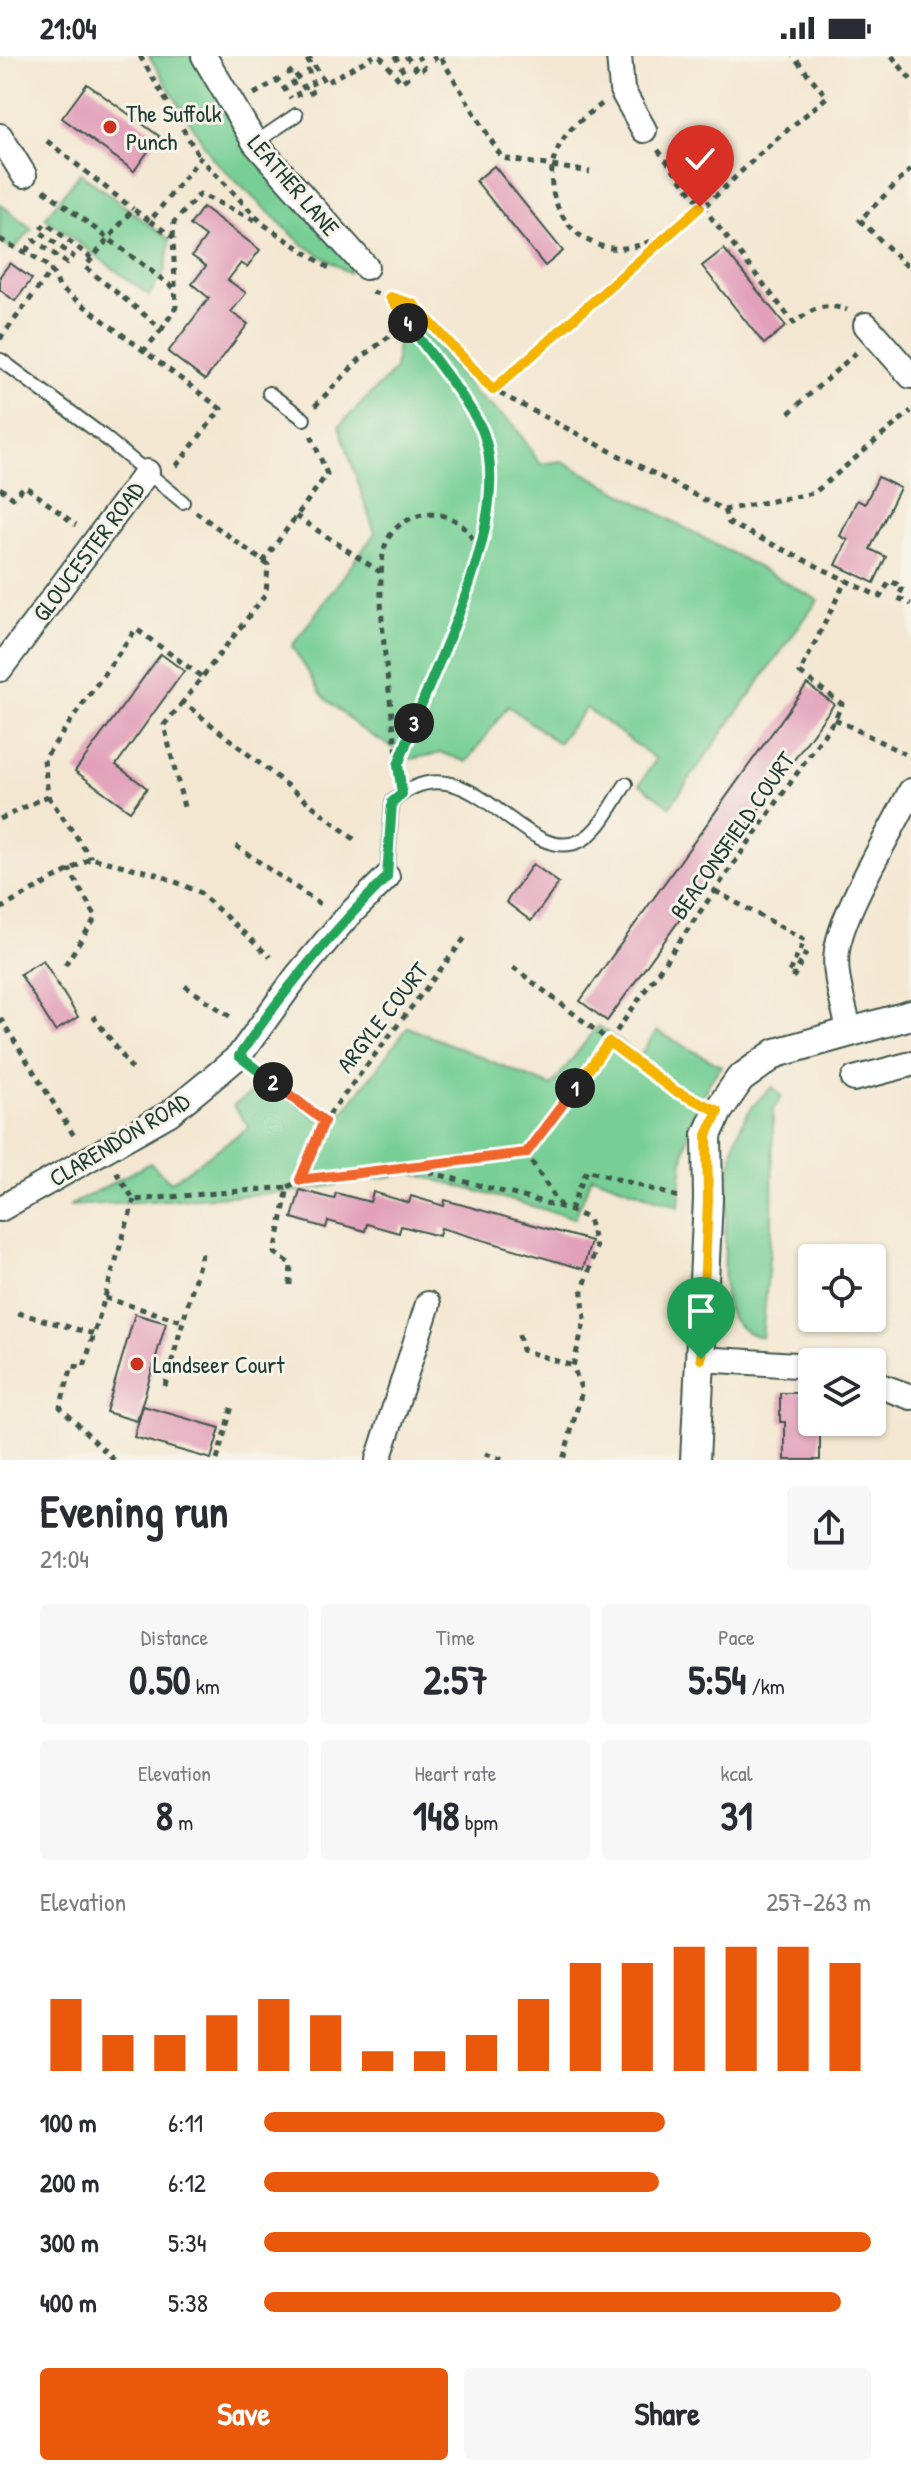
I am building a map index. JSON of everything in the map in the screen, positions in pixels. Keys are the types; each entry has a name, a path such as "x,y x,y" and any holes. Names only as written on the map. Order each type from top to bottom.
{"street":[{"name":"LEATHER LANE","path":"204,56 255,143 362,276"},
{"path":"619,56 622,90 644,130"},
{"path":"0,136 24,175"},
{"path":"870,330 911,376"},
{"name":"GLOUCESTER ROAD","path":"0,669 96,540 154,478"},
{"path":"849,1030 836,967 837,948 844,925 911,791"},
{"name":"CLARENDON ROAD","path":"0,1209 170,1113 239,1056 344,920 387,877"},
{"path":"695,1460 708,1200 707,1135 718,1111 740,1079 776,1053 911,1015"},
{"path":"854,1079 911,1064"},
{"path":"378,1460 428,1304"},
{"path":"701,1359 798,1365"},
{"path":"886,1388 911,1397"}],"lane":[{"path":"255,143 296,115"},
{"path":"1,360 183,502"},
{"path":"269,393 304,419"},
{"path":"387,877 392,802 418,783 460,785 545,840 564,844 581,841 598,825 626,784"}],"path":[{"path":"140,56 200,158 263,224"},
{"path":"232,107 278,80 294,102 300,99 289,73 293,70 308,94 374,56"},
{"path":"383,57 401,82 407,78 395,56"},
{"path":"406,56 418,72 424,68 418,56"},
{"path":"433,56 437,61 440,57 502,158 590,172"},
{"path":"493,390 664,236 827,97 793,56"},
{"path":"892,56 911,80"},
{"path":"315,90 306,63 310,58 325,83"},
{"path":"622,90 589,113 563,140 552,167 553,197 571,229 586,242 624,249 664,236"},
{"path":"644,130 700,207 794,323 813,308 834,306 854,312 870,330 789,413"},
{"path":"47,141 173,237"},
{"path":"150,221 200,158"},
{"path":"911,169 860,220 911,270"},
{"path":"24,175 175,289"},
{"path":"143,352 176,307 174,222 200,194 263,224 335,272"},
{"path":"133,209 85,267 162,329"},
{"path":"26,251 34,240 67,263 73,256 39,231 46,223 91,258"},
{"path":"0,239 53,269 59,287 221,409 154,478"},
{"path":"0,339 53,269"},
{"path":"362,276 371,292 413,304 493,390 724,510 814,493 911,411"},
{"path":"362,276 371,292"},
{"path":"263,562 327,474 304,419 361,358 392,334 394,321 390,297"},
{"path":"390,297 484,432 493,483 480,553 398,765"},
{"path":"0,488 13,498 25,486 96,540"},
{"path":"183,502 268,565 266,594 164,725 184,807"},
{"path":"724,510 729,523 880,597 890,581 903,587 898,598 911,604"},
{"path":"402,794 380,572 387,541 401,523 417,516 439,515 461,524 480,553"},
{"path":"296,516 380,572"},
{"path":"846,580 800,673 842,704 835,719 911,757"},
{"path":"91,858 48,796 44,759 136,629 202,677"},
{"path":"183,702 354,839"},
{"name":"BEACONSFIELD COURT","path":"526,1153 609,1042 835,719"},
{"path":"0,819 48,796"},
{"path":"236,846 344,920"},
{"path":"0,909 91,858 157,874 199,892 270,957"},
{"path":"65,965 96,917 69,869"},
{"path":"715,891 805,940 788,974 794,976 811,943"},
{"name":"ARGYLE COURT","path":"300,1180 324,1121 467,935"},
{"path":"513,967 673,1090 718,1111"},
{"path":"185,986 255,1032"},
{"path":"93,1016 133,1070"},
{"path":"0,1018 96,1157 134,1200"},
{"path":"239,1056 324,1121"},
{"path":"134,1200 288,1187 300,1180 526,1153 561,1207"},
{"path":"406,1166 561,1207 588,1218 596,1248 582,1293 585,1319 573,1366 582,1391 563,1460"},
{"path":"570,1210 587,1170 682,1198"},
{"path":"288,1187 275,1253 291,1264 290,1285"},
{"path":"114,1460 60,1407 72,1366 84,1367 134,1200"},
{"path":"165,1386 203,1250"},
{"path":"105,1298 182,1321"},
{"path":"18,1313 94,1334"},
{"path":"519,1335 522,1350 573,1366"},
{"path":"217,1460 232,1406"},
{"path":"485,1454 504,1460"}],"green space":[{"path":"149,56 193,56 351,263 349,273 302,244 213,159"},
{"path":"80,173 170,240 165,271 149,295 45,218"},
{"path":"0,204 32,229 13,250 0,240"},
{"path":"409,310 475,394 514,425 540,464 562,461 818,600 670,806 640,784 656,759 586,708 558,743 508,706 467,762 442,753 411,759 358,727 323,696 292,646 375,533 339,426 395,370 399,319"},
{"path":"598,1026 640,1055 657,1031 721,1066 700,1100 688,1133 679,1207 592,1176 575,1218 411,1173 292,1192 69,1206 150,1163 171,1182 249,1127 233,1106 268,1081 331,1129 408,1027 551,1086"},
{"path":"773,1087 782,1097 773,1110 772,1226 762,1338 735,1323 729,1313 725,1282 726,1229 732,1155 737,1134 755,1104"}],"building":[{"name":"The Suffolk Punch","path":"87,84 159,136 134,171 62,118"},
{"path":"494,166 563,251 545,266 476,181"},
{"path":"203,207 260,250 247,267 241,263 228,280 246,293 231,312 248,324 205,380 168,352 209,298 192,284 206,266 192,256 206,237 190,225"},
{"path":"724,249 786,326 764,344 702,266"},
{"path":"10,263 32,279 15,301 0,290 0,276"},
{"path":"878,477 900,488 870,549 886,557 874,583 836,565 848,540 840,536 857,500 865,504"},
{"path":"161,654 184,671 116,765 147,788 130,811 75,771"},
{"path":"807,684 834,704 607,1021 580,1001"},
{"path":"533,864 559,883 531,921 506,902"},
{"path":"43,960 78,1017 55,1031 20,974"},
{"path":"300,1190 334,1199 336,1193 370,1202 373,1192 409,1203 411,1196 444,1206 445,1200 591,1241 583,1269 441,1228 439,1236 401,1226 399,1233 367,1224 365,1231 328,1221 326,1228 292,1218"},
{"path":"135,1314 166,1323 137,1421 106,1412"},
{"path":"780,1393 798,1393 798,1436 820,1436 820,1460 785,1460 785,1422 780,1422"},
{"path":"143,1406 220,1428 211,1459 134,1437"}],"place":[{"name":"The Suffolk Punch","path":"110,127"},
{"name":"Landseer Court","path":"137,1364"}],"route":[{"path":"700,207 493,390 413,304 390,297 484,432 493,483 480,553 398,765 402,794 392,802 387,877 344,920 297,976 239,1056 324,1121 300,1180 526,1153 609,1042 673,1090 718,1111 707,1135 708,1200 701,1359"}]}
